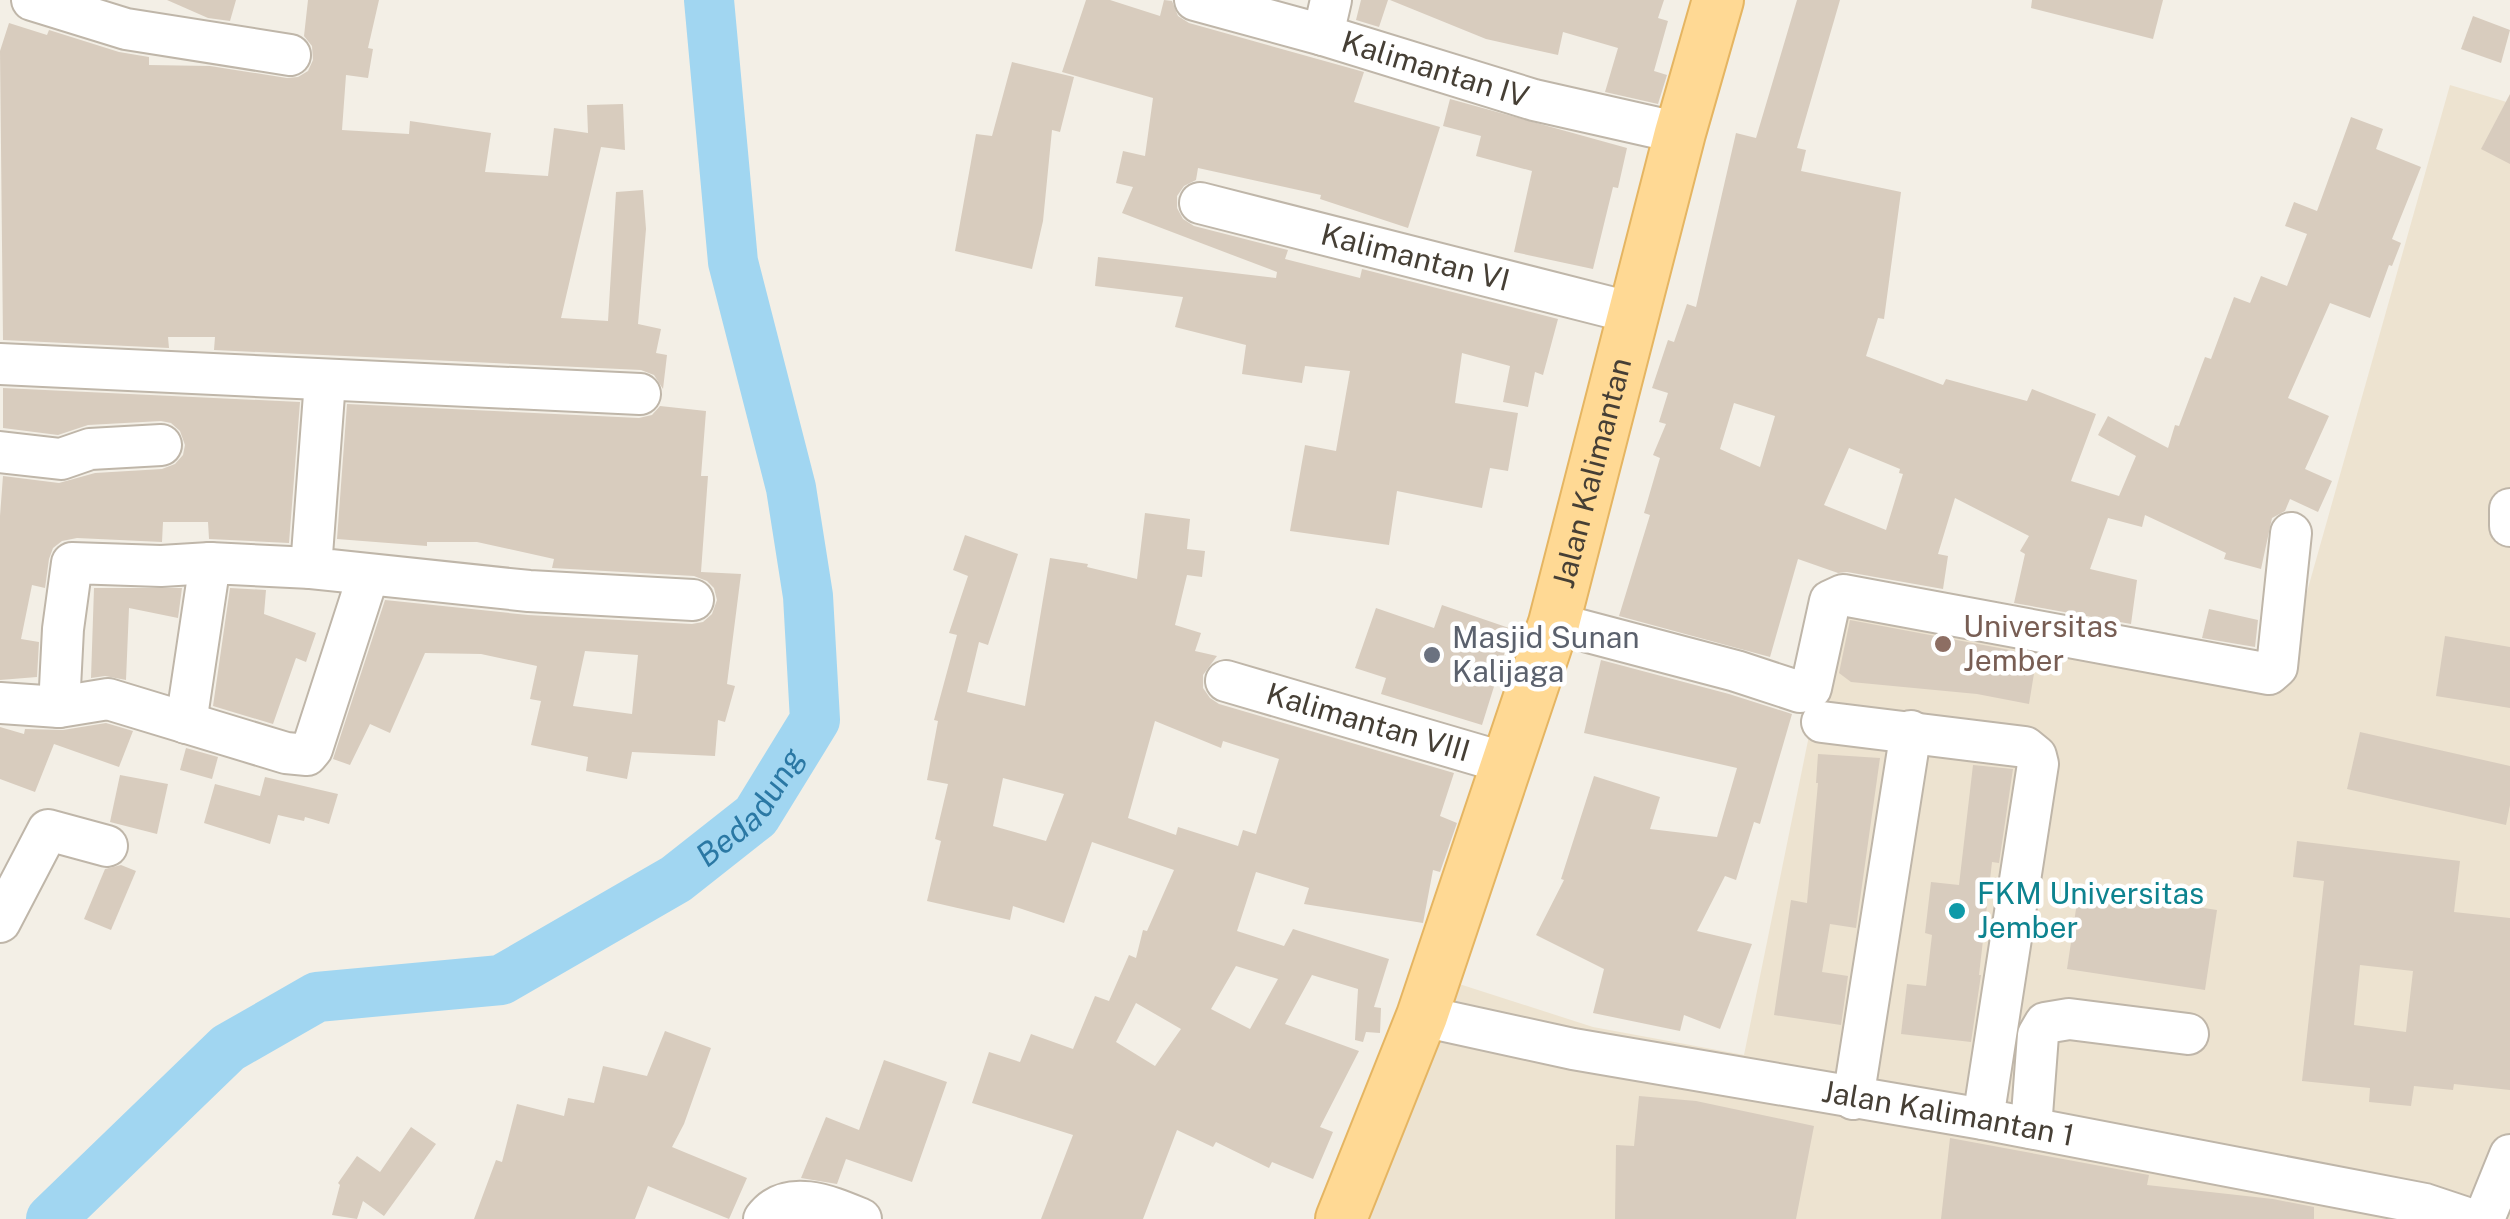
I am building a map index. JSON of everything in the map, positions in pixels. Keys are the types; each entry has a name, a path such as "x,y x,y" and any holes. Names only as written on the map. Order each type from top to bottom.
{"main road":[{"name":"Jalan Kalimantan","path":"1341,1219 1422,1016 1554,624 1718,0"}],"street":[{"path":"32,0 126,30 290,55"},
{"name":"Kalimantan IV","path":"1194,0 1327,18 1534,100 1680,133"},
{"name":"Kalimantan VI","path":"1200,202 1634,313"},
{"path":"0,364 640,394"},
{"path":"310,568 325,381"},
{"path":"0,452 61,460 90,449 161,445"},
{"path":"2510,510 2510,526"},
{"path":"1554,624 1736,671 1800,692 1811,688 1830,600 1844,595 2269,674 2277,667 2291,532"},
{"path":"59,707 72,563 310,568 528,592 692,600"},
{"path":"186,722 210,563"},
{"path":"0,703 59,707 108,699 286,754 307,755 368,576"},
{"name":"Kalimantan VIII","path":"1226,681 1508,764"},
{"path":"1822,722 2025,747 2033,752 2038,764 1983,1119"},
{"path":"1852,1098 1911,731"},
{"path":"0,922 48,830 108,846"},
{"name":"Jalan Kalimantan 1","path":"1422,1016 1573,1049 2031,1128 2470,1219"},
{"path":"2031,1128 2038,1035 2045,1023 2068,1019 2188,1034"},
{"path":"2484,1219 2510,1155"},
{"path":"764,1219 781,1205 798,1202 833,1208 861,1219"}],"shaded area":[{"name":"Universitas Jember","path":"2450,85 2510,103 2510,1219 1365,1219 1453,982 1593,1027 1744,1055 1836,603 2281,684"}],"building":[{"path":"167,0 236,0 230,21 208,18"},
{"path":"308,0 379,0 368,48 373,49 368,78 346,75 342,130 409,134 410,121 491,133 485,172 548,176 554,128 588,133 587,105 623,104 625,150 601,147 561,318 608,321 616,192 643,190 646,229 638,324 661,329 656,353 667,355 663,389 654,375 641,370 214,350 215,337 168,337 169,348 3,340 0,51 9,23 149,57 149,65 210,66 287,78 308,71 313,60 312,46 304,36"},
{"path":"1086,0 1110,0 1160,16 1164,0 1172,1 1178,16 1189,23 1364,72 1354,102 1440,127 1408,228 1320,199 1321,195 1198,168 1196,180 1184,186 1177,196 1177,208 1183,219 1194,226 1288,250 1285,259 1360,278 1362,269 1558,319 1543,375 1535,372 1528,407 1503,402 1510,366 1462,353 1455,403 1518,413 1508,471 1490,468 1482,508 1397,491 1389,545 1290,531 1305,445 1336,451 1350,371 1305,366 1302,383 1242,374 1246,345 1175,327 1183,297 1095,286 1098,257 1276,278 1277,272 1122,213 1133,187 1116,183 1123,151 1145,156 1153,98 1062,72"},
{"path":"1361,0 1388,0 1379,27 1356,20"},
{"path":"1390,0 1664,0 1658,18 1668,21 1654,71 1667,75 1658,104 1605,92 1618,48 1563,32 1558,55 1486,39"},
{"path":"1797,0 1840,0 1797,148 1806,150 1801,171 1901,192 1884,319 1878,318 1866,356 1943,385 1946,379 2027,401 2032,389 2096,414 2071,481 2119,496 2136,456 2098,435 2108,416 2168,448 2205,357 2211,359 2234,297 2250,303 2261,276 2287,286 2307,234 2285,226 2294,202 2317,211 2351,117 2383,129 2376,149 2421,167 2392,239 2401,243 2370,318 2330,303 2288,398 2329,416 2305,469 2332,481 2318,512 2290,499 2285,511 2272,518 2261,569 2224,559 2226,553 2145,515 2142,527 2108,518 2090,569 2137,580 2131,624 2014,603 2025,554 2020,551 2029,536 1955,498 1938,554 1948,556 1943,589 1838,573 1798,559 1770,657 1619,616 1650,515 1644,513 1660,458 1653,455 1666,424 1659,422 1668,393 1652,388 1668,340 1674,342 1687,304 1696,307 1736,133 1756,138","holes":["1734,403 1775,416 1760,467 1720,449","1849,448 1900,469 1903,474 1886,530 1824,505"]},
{"path":"2032,0 2163,0 2153,39 2031,8"},
{"path":"2473,16 2510,30 2501,63 2461,49"},
{"path":"1012,62 1074,77 1060,132 1052,130 1043,221 1032,269 955,251 976,134 992,136"},
{"path":"2510,94 2510,164 2481,149"},
{"path":"1450,99 1627,148 1593,269 1514,252 1532,171 1476,156 1481,136 1443,126"},
{"path":"3,388 300,402 289,543 209,539 208,522 163,522 162,542 77,538 62,541 53,548 49,559 45,588 32,585 21,639 39,642 37,677 0,680 3,476 59,483 95,473 162,469 175,464 185,445 180,431 161,421 88,425 58,435 3,428"},
{"path":"347,404 639,418 652,415 660,406 706,411 701,476 708,476 701,572 741,574 727,684 735,686 725,722 718,720 715,756 632,752 627,779 586,771 588,757 531,745 541,701 530,699 537,666 481,654 425,653 390,733 370,724 350,765 333,759 385,600 528,615 692,624 703,622 712,614 717,600 714,588 694,576 552,568 554,559 477,542 427,542 427,546 337,539","holes":["585,651 638,655 632,714 573,706"]},
{"path":"1145,513 1190,519 1187,549 1205,551 1202,577 1187,575 1175,625 1201,633 1195,651 1217,656 1203,675 1203,688 1210,698 1219,704 1454,773 1440,816 1457,823 1440,872 1433,870 1423,923 1304,904 1309,888 1256,872 1237,931 1284,946 1293,929 1389,959 1374,1007 1381,1008 1380,1033 1366,1032 1363,1042 1355,1040 1358,989 1312,975 1285,1024 1359,1051 1320,1127 1333,1132 1313,1179 1272,1162 1269,1168 1216,1142 1213,1147 1177,1130 1143,1219 1041,1219 1073,1135 972,1103 989,1052 1020,1062 1031,1034 1073,1049 1095,996 1109,1001 1129,955 1136,958 1143,930 1147,931 1174,870 1092,842 1064,923 1013,906 1010,920 927,901 941,841 935,839 948,784 927,780 938,721 934,720 957,635 949,633 968,576 953,570 965,535 1018,554 988,645 979,642 967,692 1025,706 1050,558 1088,564 1087,567 1137,579","holes":["1155,721 1221,748 1223,741 1279,759 1256,834 1243,830 1238,846 1178,827 1176,835 1128,818","1003,778 1064,794 1046,841 993,826","1236,966 1278,979 1250,1029 1211,1009","1136,1003 1181,1029 1155,1066 1116,1042"]},
{"path":"94,588 182,588 178,618 129,608 126,680 91,678"},
{"path":"230,588 266,590 264,614 316,633 306,662 296,658 273,724 213,706"},
{"name":"Masjid Sunan Kalijaga","path":"1442,605 1512,629 1482,725 1381,694 1386,678 1355,668 1376,608 1434,628"},
{"path":"2209,609 2258,620 2255,647 2202,638"},
{"path":"1850,620 2037,655 2029,704 1977,694 1851,682 1839,673"},
{"path":"2445,636 2510,647 2510,708 2436,696"},
{"path":"1601,660 1792,714 1760,824 1754,822 1736,880 1725,876 1697,931 1752,944 1720,1029 1684,1015 1680,1031 1593,1013 1604,969 1536,935 1564,880 1561,879 1594,776 1660,797 1650,829 1717,837 1737,768 1584,733"},
{"path":"106,723 133,731 119,767 54,744 35,792 0,779 0,727 24,734 25,729 63,730"},
{"path":"2360,732 2510,766 2506,825 2347,789"},
{"path":"186,748 218,757 212,779 180,770"},
{"path":"1818,754 1880,758 1856,928 1830,924 1822,972 1848,976 1841,1025 1774,1015 1791,900 1807,903"},
{"name":"FKM Universitas Jember","path":"1973,765 2013,769 1999,863 1992,862 1971,1042 1901,1034 1907,984 1926,986 1932,935 1925,933 1931,882 1959,885"},
{"path":"120,775 168,784 157,834 110,822"},
{"path":"265,777 338,794 329,824 278,815 270,844 204,823 215,784 260,796"},
{"path":"2297,841 2460,861 2454,912 2510,918 2510,1090 2454,1084 2453,1090 2414,1086 2411,1106 2369,1102 2370,1088 2302,1081 2324,881 2293,877","holes":["2360,965 2413,971 2406,1032 2354,1025"]},
{"path":"121,865 136,871 111,930 84,919 105,869"},
{"path":"2079,889 2217,910 2205,990 2067,969"},
{"path":"665,1031 711,1048 672,1147 747,1178 729,1219 648,1186 635,1219 474,1219 496,1160 502,1162 517,1104 564,1116 568,1098 594,1103 603,1066 647,1076"},
{"path":"884,1060 947,1082 912,1182 846,1159 837,1184 801,1178 826,1117 859,1130"},
{"path":"1639,1096 1696,1101 1814,1126 1796,1219 1615,1219 1616,1145 1634,1146"},
{"path":"411,1127 436,1144 384,1216 363,1201 357,1219 332,1215 338,1183 357,1156 380,1172"},
{"path":"1950,1138 2149,1175 2147,1185 2314,1207 2314,1219 1941,1219"}],"waterway":[{"name":"Bedadung","path":"51,1219 228,1048 317,997 501,980 676,879 756,816 815,720 808,596 791,488 733,262 709,0"}],"place":[{"name":"Universitas Jember","path":"1943,644"},
{"name":"Masjid Sunan Kalijaga","path":"1432,655"},
{"name":"FKM Universitas Jember","path":"1957,911"}]}
